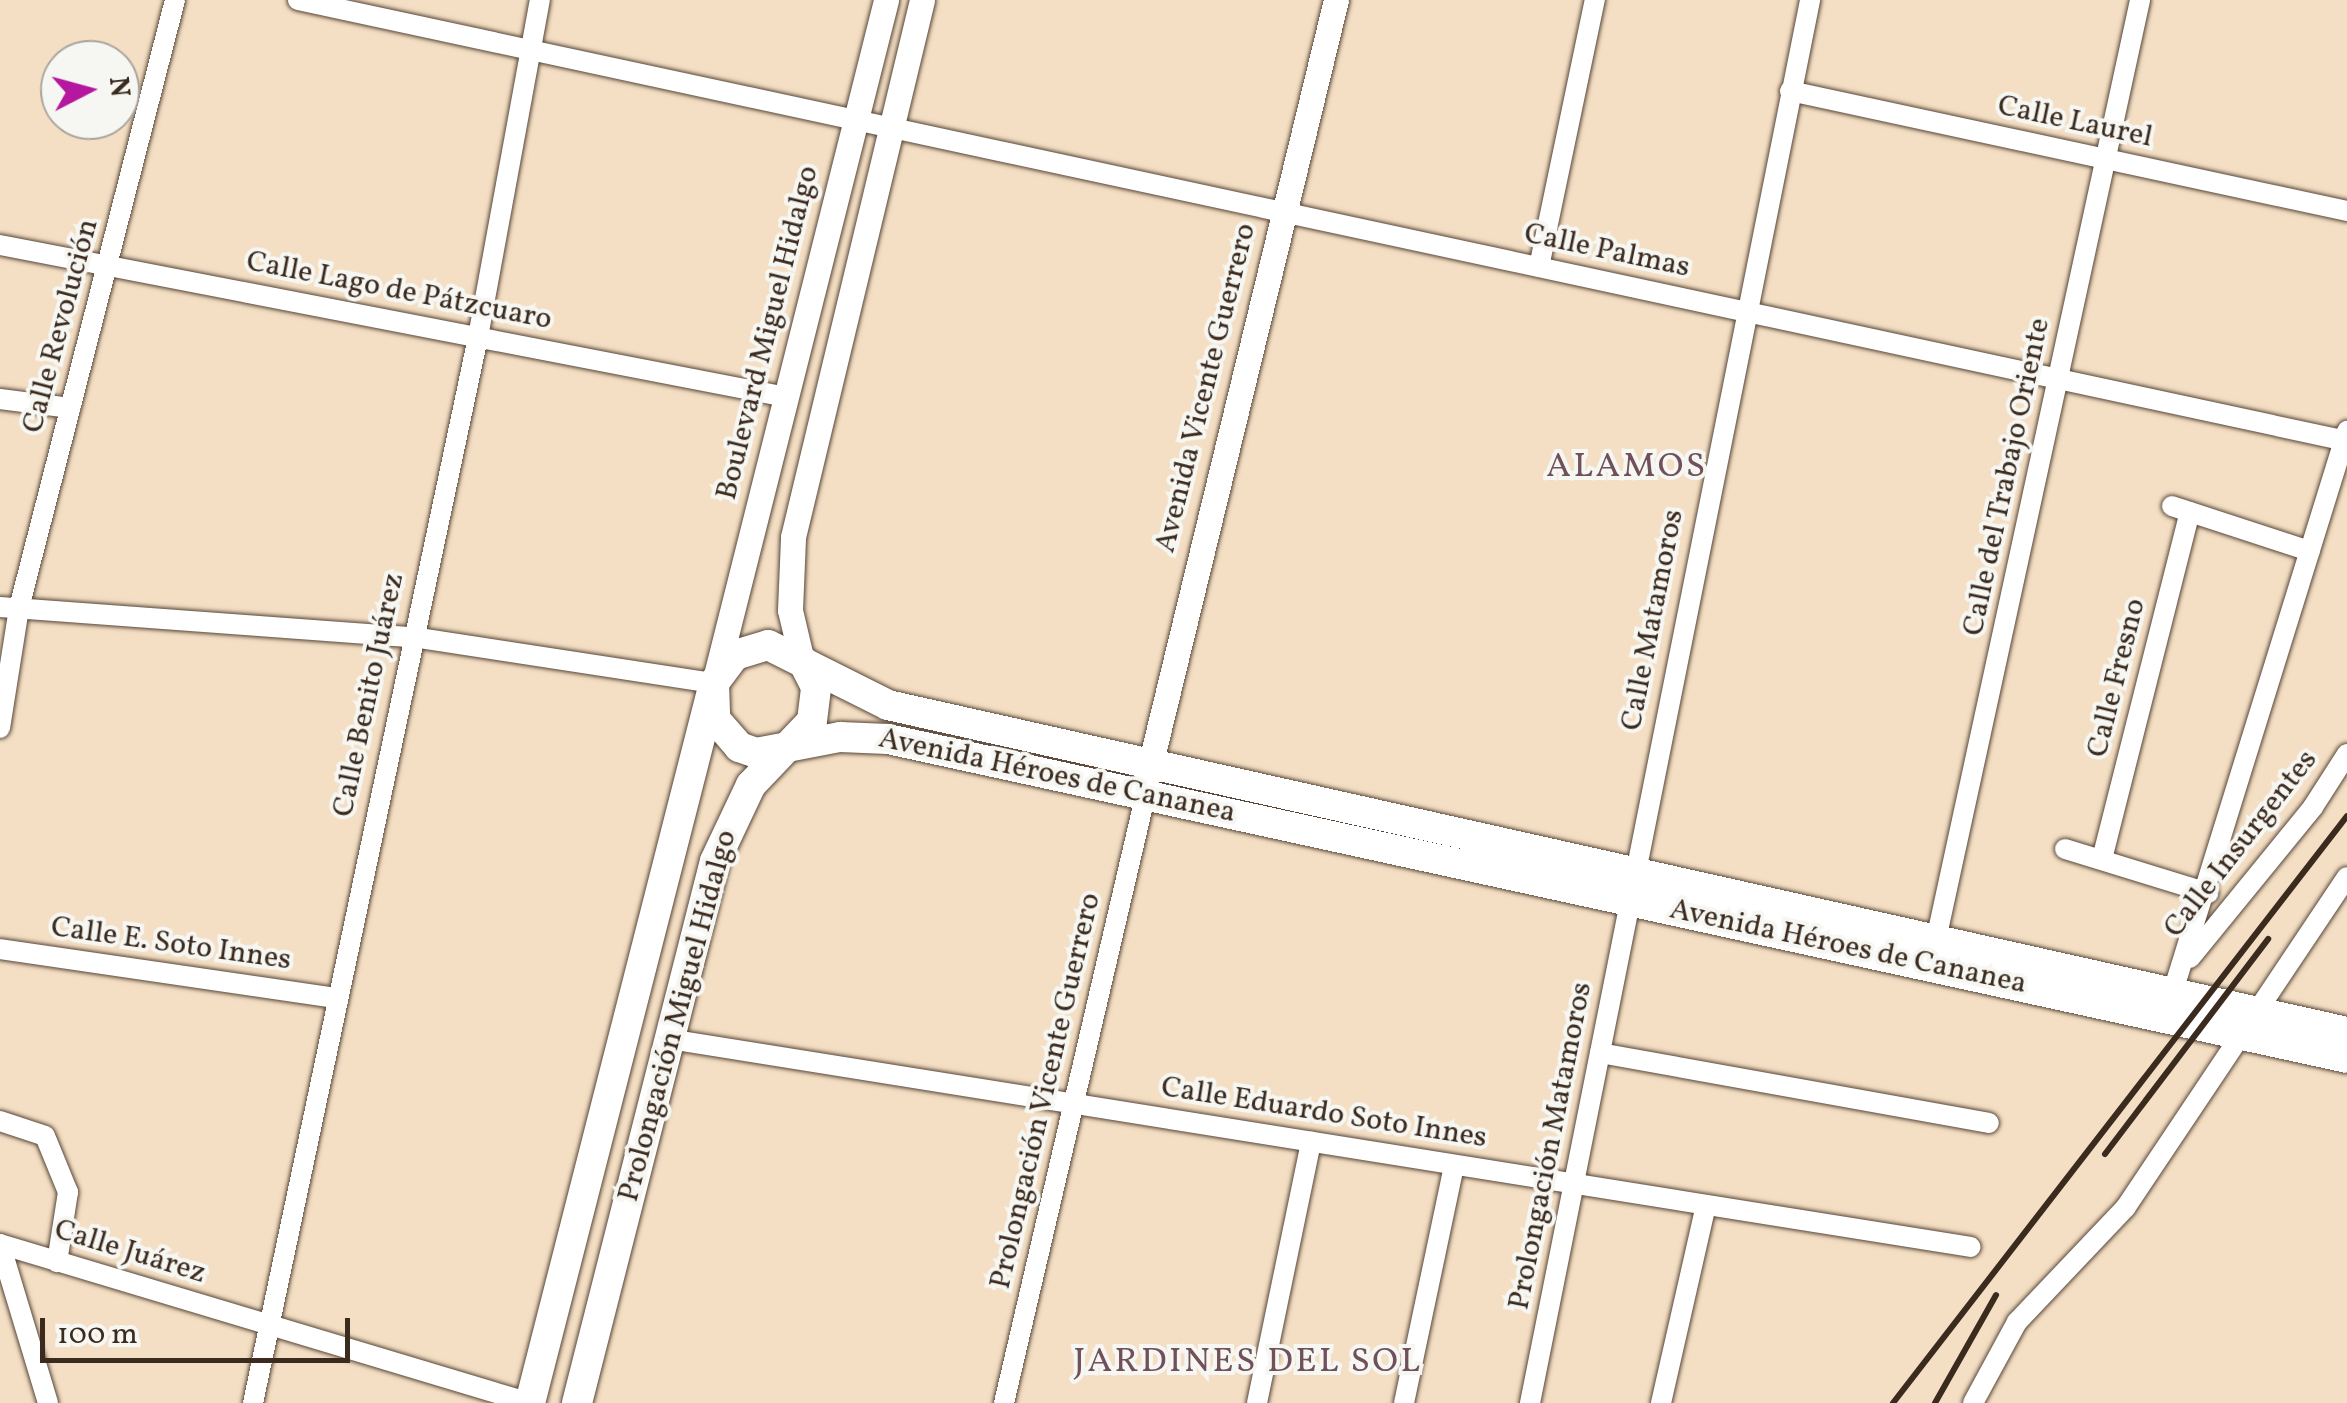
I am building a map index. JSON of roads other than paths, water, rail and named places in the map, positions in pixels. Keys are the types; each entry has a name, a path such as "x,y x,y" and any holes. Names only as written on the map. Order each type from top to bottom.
{"main road":[{"name":"Avenida Héroes de Cananea","path":"1147,778 888,739 840,738 774,753 739,747 715,720 714,683 722,667 751,647 785,648 842,686 888,705 1147,778 1933,953 2173,993 2347,1058"},
{"name":"Prolongación Miguel Hidalgo","path":"577,1403 723,834 751,785 792,747 816,704 801,658"},
{"name":"Prolongación Miguel Hidalgo","path":"530,1403 714,683"},
{"name":"Avenida Héroes de Cananea","path":"2247,1023 2347,1032"}],"street":[{"name":"Calle Revolución","path":"0,728 9,607 70,408 176,0"},
{"name":"Calle Palmas","path":"298,0 2346,437"},
{"name":"Calle Benito Juárez","path":"253,1403 334,998 478,337 540,0"},
{"name":"Boulevard Miguel Hidalgo","path":"714,683 886,0"},
{"path":"801,658 790,610 792,537 922,0"},
{"name":"Avenida Vicente Guerrero","path":"1147,778 1336,0"},
{"path":"1539,267 1595,0"},
{"name":"Calle Matamoros","path":"1632,886 1744,311 1810,0"},
{"name":"Calle del Trabajo Oriente","path":"1933,953 2140,0"},
{"name":"Calle Laurel","path":"1790,91 2347,211"},
{"name":"Calle Lago de Pátzcuaro","path":"0,245 786,397"},
{"path":"0,399 70,408"},
{"path":"2173,993 2208,893 2346,437"},
{"name":"Calle Fresno","path":"2102,860 2181,509 2310,551"},
{"path":"752,529 792,537"},
{"path":"9,607 412,637 714,683"},
{"name":"Calle Insurgentes","path":"2173,993 2313,807 2347,754"},
{"name":"Prolongación Vicente Guerrero","path":"1004,1403 1147,778"},
{"path":"2065,849 2208,893"},
{"path":"1974,1403 2018,1322 2126,1208 2347,877"},
{"name":"Prolongación Matamoros","path":"1530,1403 1632,886"},
{"name":"Calle E. Soto Innes","path":"0,949 334,998"},
{"name":"Calle Eduardo Soto Innes","path":"670,1039 1970,1247"},
{"path":"1600,1054 1989,1123"},
{"path":"0,1121 35,1128 56,1164 69,1200 57,1262"},
{"path":"1258,1403 1312,1142"},
{"path":"1404,1403 1454,1165"},
{"path":"1661,1403 1706,1205"},
{"path":"0,1244 48,1403"},
{"name":"Calle Juárez","path":"0,1244 530,1403"}],"railway":[{"path":"1893,1403 2347,816"},
{"path":"2105,1154 2268,939"},
{"path":"1935,1403 1996,1295"}],"district":[{"name":"ALAMOS","path":"1627,467"},
{"name":"JARDINES DEL SOL","path":"1248,1362"}]}
